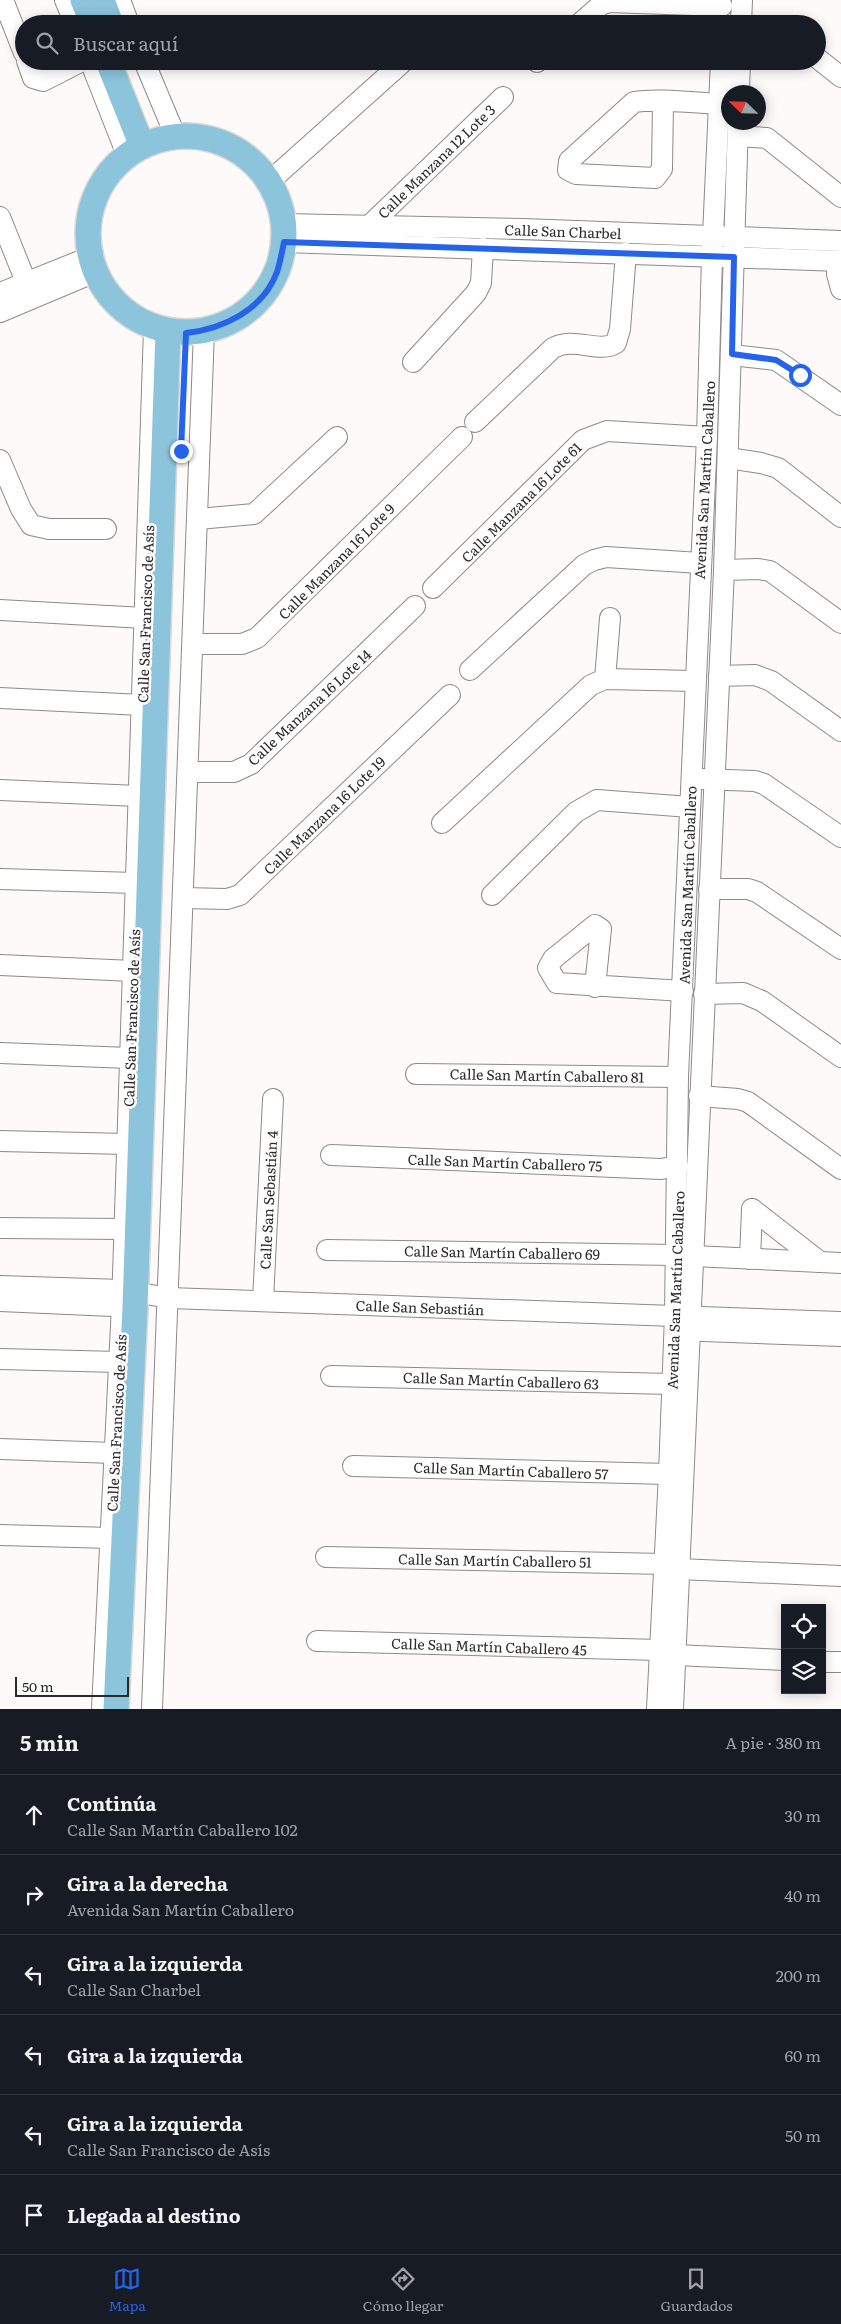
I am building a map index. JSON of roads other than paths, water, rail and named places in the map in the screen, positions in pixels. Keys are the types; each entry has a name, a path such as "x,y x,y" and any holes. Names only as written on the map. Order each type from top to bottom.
{"main road":[{"path":"83,0 89,15"},
{"path":"102,0 108,15"},
{"path":"113,70 150,144"},
{"path":"129,70 150,144"},
{"path":"210,137 245,154 270,181 280,202 284,233 276,273 259,300 234,320 178,331 119,306 92,264 88,219 101,183 150,144 210,137"},
{"name":"Calle San Francisco de Asís","path":"134,1709 144,1301 178,331"},
{"name":"Calle San Francisco de Asís","path":"116,1709 144,1301"}],"street":[{"path":"3,0 15,30"},
{"path":"65,0 71,15"},
{"path":"120,0 126,15"},
{"path":"741,15 742,0"},
{"path":"589,15 601,5 609,2 722,10"},
{"path":"826,65 841,76"},
{"path":"30,70 33,78 42,81 64,70"},
{"path":"97,70 150,144"},
{"path":"145,70 150,144"},
{"path":"270,181 394,70"},
{"name":"Avenida San Martín Caballero","path":"684,1255 678,1166 678,1077 707,437 712,257 721,70"},
{"path":"739,85 740,70"},
{"name":"Calle Manzana 12 Lote 3","path":"369,226 503,97"},
{"path":"663,102 662,169 655,178 576,174 568,170 569,162 630,105 640,101 720,104"},
{"name":"Avenida San Martín Caballero","path":"673,1709 668,1653 684,1255 699,1096 704,994 724,570 738,130"},
{"path":"741,130 767,138 841,196"},
{"path":"0,217 26,282"},
{"name":"Calle San Charbel","path":"284,233 369,226 841,241"},
{"name":"Calle San Charbel","path":"284,233 483,248 839,261"},
{"path":"412,362 476,293 480,283 483,248"},
{"path":"476,422 558,345 571,342 612,346 616,343 620,329 626,253"},
{"path":"839,261 837,274 841,289"},
{"path":"0,293 26,282 92,264"},
{"path":"0,312 92,264"},
{"name":"Calle San Francisco de Asís","path":"152,1709 144,1301 184,898 198,519 178,331"},
{"name":"Calle San Francisco de Asís","path":"102,1709 119,1362 144,1301 124,1229 144,618 178,331"},
{"path":"732,354 776,360 841,405"},
{"name":"Calle Manzana 16 Lote 61","path":"433,588 583,440 607,431 707,437"},
{"name":"Calle Manzana 16 Lote 9","path":"193,644 242,644 257,638 462,436"},
{"path":"198,519 254,514 338,437"},
{"path":"728,458 761,463 778,468 841,517"},
{"path":"0,460 21,510 31,525 49,529 106,529"},
{"path":"470,670 584,565 594,560 606,557 700,563"},
{"path":"724,570 758,569 770,571 841,623"},
{"name":"Calle Manzana 16 Lote 14","path":"188,772 234,772 251,764 416,606"},
{"path":"0,610 144,618"},
{"path":"605,679 610,618"},
{"path":"719,676 755,675 771,680 841,732"},
{"path":"442,824 591,685 605,679 695,680"},
{"name":"Calle Manzana 16 Lote 19","path":"184,898 227,899 240,895 450,695"},
{"path":"0,698 142,705"},
{"path":"691,778 755,781 764,784 841,837"},
{"path":"0,790 138,796"},
{"path":"492,895 576,812 597,800 690,807"},
{"path":"0,879 135,883"},
{"path":"709,888 748,889 757,892 841,949"},
{"path":"0,966 133,971"},
{"path":"595,987 683,991"},
{"path":"704,994 743,993 762,1001 841,1057"},
{"path":"0,1053 130,1058"},
{"name":"Calle San Martín Caballero 81","path":"416,1074 678,1077"},
{"path":"699,1096 738,1098 748,1102 841,1169"},
{"name":"Calle San Sebastián 4","path":"263,1301 273,1099"},
{"path":"0,1142 127,1144"},
{"name":"Calle San Martín Caballero 75","path":"331,1155 661,1169 678,1166"},
{"path":"750,1258 752,1209 820,1262"},
{"path":"0,1228 124,1229"},
{"name":"Calle San Martín Caballero 69","path":"328,1250 684,1255 841,1263"},
{"name":"Calle San Sebastián","path":"0,1286 144,1301 682,1323 841,1322"},
{"name":"Calle San Sebastián","path":"0,1301 263,1301 682,1323 841,1336"},
{"name":"Avenida San Martín Caballero","path":"672,1566 670,1474 672,1384 682,1323"},
{"path":"0,1359 119,1362"},
{"name":"Calle San Martín Caballero 63","path":"330,1376 672,1384"},
{"path":"0,1449 114,1453"},
{"name":"Calle San Martín Caballero 57","path":"353,1466 670,1474"},
{"path":"0,1535 110,1538"},
{"name":"Calle San Martín Caballero 51","path":"326,1557 672,1566 841,1576"},
{"name":"Calle San Martín Caballero 45","path":"317,1641 668,1653 781,1660"},
{"name":"Avenida San Martín Caballero","path":"657,1709 668,1653"},
{"path":"826,1662 841,1662"}]}
